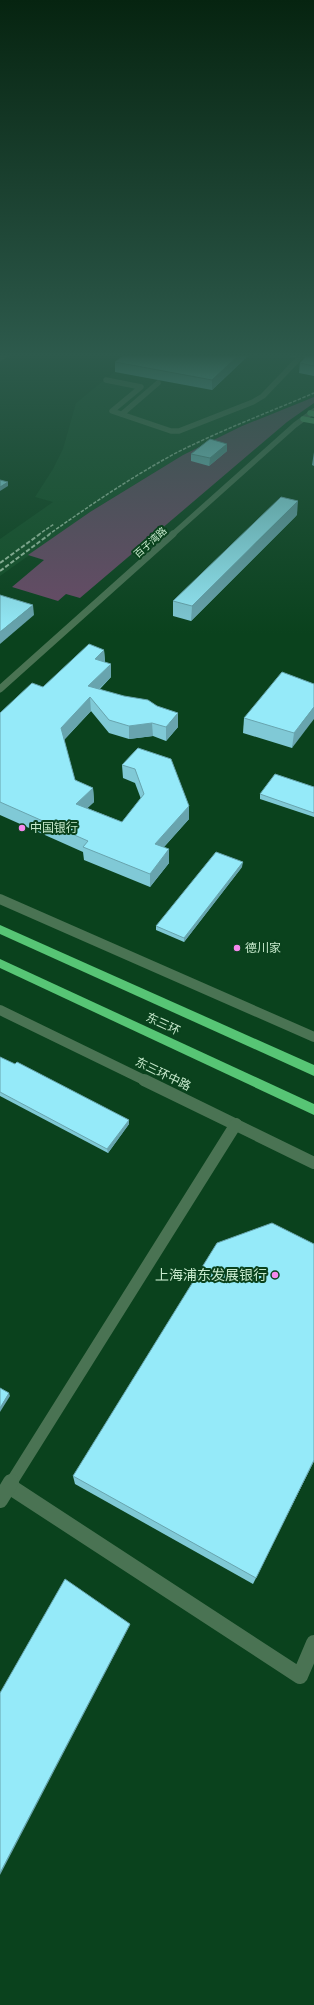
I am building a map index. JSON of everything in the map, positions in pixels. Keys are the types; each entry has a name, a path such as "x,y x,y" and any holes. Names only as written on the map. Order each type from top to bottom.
{"highway":[{"name":"东三环","path":"0,928 314,1071"},
{"name":"东三环","path":"0,963 314,1110"}],"street":[{"name":"百子湾路","path":"0,689 272,447"},
{"path":"0,899 314,1037"},
{"name":"东三环中路","path":"0,1010 314,1163"},
{"path":"0,1500 236,1124"},
{"path":"9,1486 300,1676 314,1642"}],"shaded area":[{"path":"64,447 200,447 183,455 90,512 0,576 0,539 53,502 35,497 53,469"},
{"path":"200,447 258,447 80,598 66,594 58,601 12,587 44,560 28,555 90,512 183,455"}],"building":[{"path":"200,447 224,447 210,458 191,454"},
{"path":"0,480 8,482 0,487"},
{"path":"281,497 298,501 192,606 173,601"},
{"path":"0,595 33,605 0,632"},
{"path":"89,644 104,650 95,659 111,664 88,686 124,696 148,700 157,706 178,713 166,727 152,723 129,726 109,720 90,697 61,728 75,780 93,788 76,804 122,822 144,794 135,769 122,765 138,748 171,759 189,806 155,844 169,849 150,874 83,847 88,841 0,802 0,713 32,683 43,687"},
{"path":"282,672 314,684 314,707 294,733 244,718"},
{"path":"275,774 314,787 314,813 260,794"},
{"path":"216,852 243,862 184,938 156,926"},
{"path":"0,1057 15,1064 17,1062 129,1120 107,1149 0,1092"},
{"path":"272,1223 314,1244 314,1460 256,1578 73,1476 217,1243"},
{"path":"0,1388 9,1393 0,1408"},
{"path":"65,1579 130,1624 0,1873 0,1693"}],"railway":[{"path":"48,535 79,513 142,473 190,447"},
{"path":"38,535 54,524"},
{"path":"0,563 40,534"},
{"path":"0,571 50,534"}],"place":[{"name":"中国银行","path":"22,828"},
{"name":"德川家","path":"237,948"},
{"name":"上海浦东发展银行","path":"275,1275"}]}
